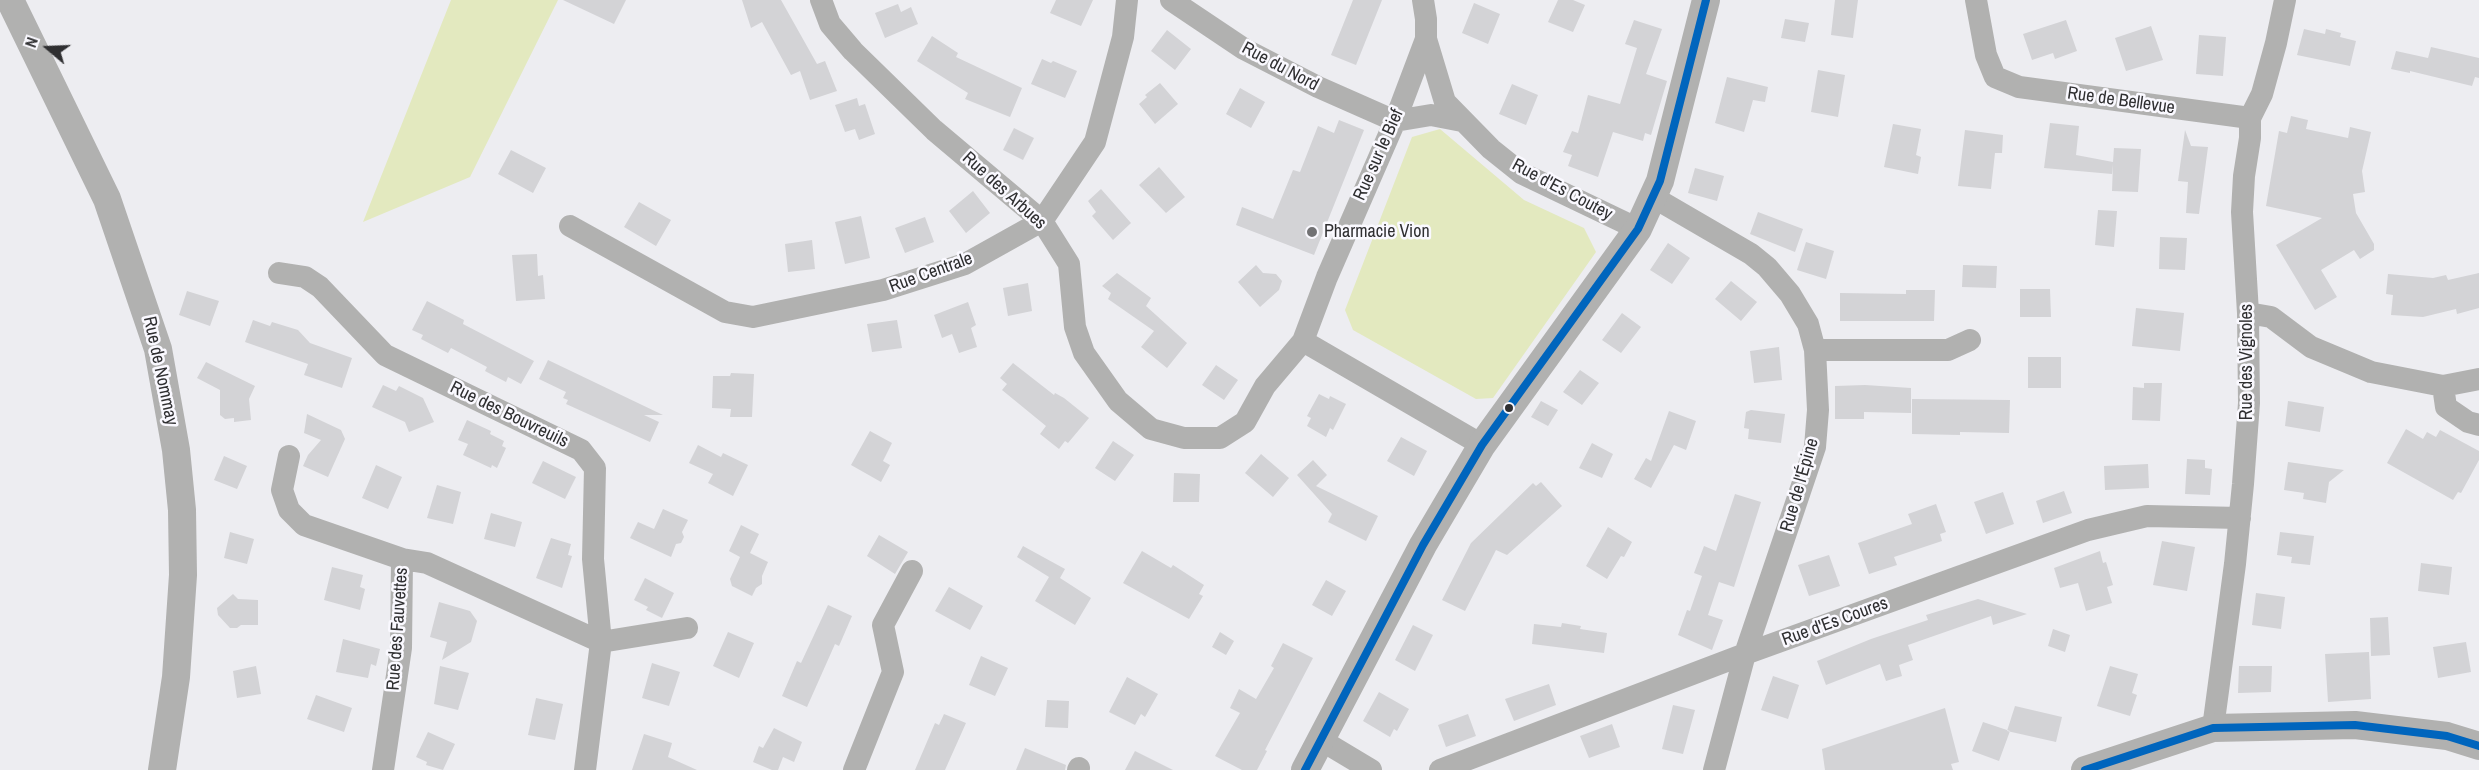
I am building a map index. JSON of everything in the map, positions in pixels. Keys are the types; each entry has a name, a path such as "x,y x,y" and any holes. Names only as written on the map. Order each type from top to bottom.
{"street":[{"name":"Rue de Nommay","path":"10,0 107,199 145,304 158,349 166,389 176,450 182,510 183,575 176,677 162,770"},
{"name":"Rue des Arbues","path":"821,0 830,24 852,51 934,130 1042,221 1069,264 1075,327 1084,353 1118,401 1151,429 1184,438 1220,438 1245,422 1265,386 1303,341"},
{"name":"Rue Centrale","path":"570,226 725,312 753,317 883,290 965,264 1042,221 1095,142 1123,37 1127,0"},
{"name":"Rue du Nord","path":"1171,0 1244,49 1318,87 1395,121"},
{"name":"Rue sur le Bief","path":"1303,341 1327,277 1395,121 1426,39 1423,0"},
{"path":"1305,770 1423,545 1482,445 1638,229 1660,181 1706,0"},
{"name":"Rue de Bellevue","path":"1976,0 1986,55 1995,77 2019,87 2250,118"},
{"name":"Rue des Vignoles","path":"2213,728 2240,518 2249,403 2248,313 2242,212 2250,118 2265,83 2285,0"},
{"name":"Rue d'Es Coutey","path":"1426,39 1445,102 1491,149 1521,173 1638,229"},
{"path":"1395,121 1431,114 1462,121"},
{"name":"Rue de l'Épine","path":"1653,197 1751,254 1767,267 1790,294 1808,324 1815,350 1818,410 1815,447 1745,654 1714,770"},
{"name":"Rue des Bouvreuils","path":"279,273 305,277 320,287 385,355 581,450 595,468 594,559 601,642 585,770"},
{"path":"2248,313 2271,317 2311,347 2371,372 2443,386 2479,379"},
{"path":"1815,350 1948,350 1970,340"},
{"path":"1303,341 1482,445"},
{"path":"2443,386 2446,407 2468,423 2479,425"},
{"path":"289,456 282,490 289,510 304,525 402,560"},
{"name":"Rue d'Es Coures","path":"1440,770 1745,654 2088,530 2147,516 2240,518"},
{"name":"Rue des Fauvettes","path":"382,770 400,648 402,560 427,563 601,642"},
{"path":"854,770 893,672 883,625 912,571"},
{"path":"601,642 687,628"},
{"path":"2085,770 2213,728 2355,724 2447,736 2479,746"},
{"path":"1321,740 1371,770"}],"green space":[{"path":"451,0 558,0 470,177 363,222"},
{"path":"1440,129 1524,200 1584,228 1596,252 1493,398 1476,399 1353,330 1345,310 1412,137"}],"building":[{"path":"563,0 626,0 614,24"},
{"path":"742,0 781,0 817,64 825,61 837,91 810,100 800,71 791,75 762,22 751,28"},
{"path":"1056,0 1093,0 1081,26 1050,13"},
{"path":"1353,0 1382,0 1356,65 1331,55"},
{"path":"1558,0 1573,0 1585,5 1573,32 1548,22"},
{"path":"1835,0 1858,0 1853,38 1831,35"},
{"path":"1474,3 1500,14 1488,44 1462,33"},
{"path":"898,4 901,12 911,7 918,24 885,38 875,13"},
{"path":"1785,19 1809,23 1805,42 1781,38"},
{"path":"1634,20 1662,29 1646,74 1667,81 1651,135 1645,133 1643,141 1613,132 1598,177 1568,166 1572,155 1563,152 1572,131 1578,133 1588,95 1620,104 1637,48 1625,44"},
{"path":"2066,20 2077,51 2055,59 2053,53 2032,60 2023,34"},
{"path":"2151,26 2163,60 2126,71 2115,38"},
{"path":"2304,29 2325,34 2326,29 2341,33 2340,37 2356,41 2350,66 2297,55"},
{"path":"1167,30 1191,49 1175,70 1151,51"},
{"path":"2199,35 2226,37 2223,76 2196,74"},
{"path":"932,36 958,53 956,57 1022,88 1010,117 965,99 968,93 917,61"},
{"path":"2431,47 2479,58 2479,78 2475,77 2472,86 2410,71 2410,73 2391,69 2396,51 2428,58"},
{"path":"1042,59 1077,71 1065,98 1031,84"},
{"path":"1818,70 1845,75 1838,117 1811,112"},
{"path":"1727,77 1768,87 1765,102 1753,100 1744,132 1715,123"},
{"path":"1160,83 1178,104 1155,124 1139,104 1147,97 1145,95"},
{"path":"1512,84 1538,95 1526,125 1499,114"},
{"path":"1240,88 1265,102 1251,128 1226,114"},
{"path":"857,98 859,106 865,104 875,134 859,140 855,129 845,132 835,105"},
{"path":"2291,116 2308,120 2306,129 2348,138 2350,127 2371,132 2362,171 2365,192 2353,194 2356,213 2374,244 2374,250 2360,259 2354,250 2321,270 2337,297 2315,310 2276,245 2322,218 2266,206 2279,131 2287,133"},
{"path":"1339,120 1364,130 1314,255 1236,225 1242,207 1273,219 1293,170 1300,172 1318,126 1334,133"},
{"path":"2050,123 2079,126 2076,155 2113,162 2114,148 2141,149 2138,192 2112,191 2113,164 2112,174 2044,168"},
{"path":"1893,124 1921,129 1916,155 1921,157 1918,174 1884,167"},
{"path":"1014,128 1034,138 1023,160 1003,150"},
{"path":"1965,130 2003,135 2002,153 1995,153 1991,189 1958,186"},
{"path":"2185,130 2191,146 2208,147 2199,214 2186,213 2188,182 2178,181"},
{"path":"511,150 546,168 533,193 498,174"},
{"path":"1159,167 1185,197 1166,213 1139,185"},
{"path":"1695,168 1724,176 1717,201 1688,193"},
{"path":"1101,189 1131,223 1113,240 1092,216 1096,212 1088,201"},
{"path":"973,191 990,213 966,233 949,211"},
{"path":"639,202 671,220 656,246 624,227"},
{"path":"2098,210 2117,211 2114,247 2095,245"},
{"path":"1758,212 1803,229 1795,252 1750,234"},
{"path":"861,216 870,258 845,264 835,222"},
{"path":"925,217 934,242 905,253 895,228"},
{"path":"2160,237 2187,238 2185,270 2159,269"},
{"path":"812,240 815,269 788,272 785,244"},
{"path":"1806,242 1834,251 1826,279 1797,270"},
{"path":"1668,243 1690,258 1672,284 1650,270"},
{"path":"537,254 538,276 543,275 545,299 516,301 512,255"},
{"path":"1256,265 1263,273 1276,274 1282,281 1279,290 1260,307 1238,282"},
{"path":"1963,265 1997,266 1996,288 1962,287"},
{"path":"1117,273 1151,298 1146,306 1187,343 1167,368 1141,347 1154,331 1108,299 1111,293 1102,286"},
{"path":"2479,273 2479,308 2457,314 2456,309 2423,317 2391,315 2393,295 2386,294 2388,274 2433,278 2446,275 2448,280"},
{"path":"1731,281 1757,302 1741,321 1715,299"},
{"path":"1028,283 1032,311 1008,316 1003,288"},
{"path":"2020,289 2050,289 2051,317 2020,317"},
{"path":"1906,290 1935,290 1934,321 1840,321 1840,293 1906,294"},
{"path":"187,291 219,301 210,326 179,315"},
{"path":"427,301 464,320 463,324 534,361 521,384 508,377 506,382 485,371 487,367 451,348 448,353 421,339 423,335 412,330"},
{"path":"968,302 976,325 971,328 977,347 959,353 952,334 942,338 934,315"},
{"path":"2136,308 2184,313 2180,351 2132,346"},
{"path":"1622,313 1641,327 1621,353 1602,340"},
{"path":"253,320 270,326 272,322 298,330 310,343 352,358 342,388 304,375 308,364 245,342"},
{"path":"897,320 902,348 872,352 867,324"},
{"path":"1779,347 1782,380 1754,383 1750,351"},
{"path":"2028,357 2061,357 2061,388 2028,388"},
{"path":"548,360 663,415 644,415 659,422 650,442 566,404 568,400 563,398 566,392 539,379"},
{"path":"206,362 255,386 249,399 251,420 234,422 234,418 225,419 220,415 220,390 197,378"},
{"path":"1013,363 1054,395 1055,393 1064,398 1089,418 1068,443 1065,441 1059,449 1040,434 1046,426 1002,390 1007,384 1000,378"},
{"path":"1216,365 1238,380 1224,400 1202,385"},
{"path":"1580,370 1599,383 1582,405 1563,392"},
{"path":"731,373 754,374 752,417 730,417 731,409 712,408 713,376 730,376"},
{"path":"2144,383 2162,383 2160,421 2132,420 2133,387 2144,388"},
{"path":"383,385 396,391 399,386 423,398 434,422 409,432 405,422 372,407"},
{"path":"1835,386 1911,388 1911,413 1864,412 1864,419 1835,419"},
{"path":"1319,394 1329,399 1330,396 1346,404 1333,430 1330,428 1326,437 1307,426 1311,418 1307,416"},
{"path":"1912,399 2010,400 2009,433 1912,434"},
{"path":"1541,401 1558,410 1548,426 1531,417"},
{"path":"2288,401 2324,407 2320,432 2285,426"},
{"path":"1751,410 1785,414 1781,443 1748,439 1749,429 1744,428 1746,412"},
{"path":"1669,411 1696,421 1686,450 1674,445 1651,488 1634,479 1646,458 1651,461"},
{"path":"307,414 341,430 345,439 328,477 303,466 308,455 321,440 304,433"},
{"path":"467,420 491,431 490,434 504,441 502,446 506,448 497,468 492,465 491,468 463,455 468,444 458,440"},
{"path":"2406,429 2423,439 2427,432 2436,437 2440,430 2479,451 2479,460 2461,493 2458,492 2453,500 2387,463"},
{"path":"870,431 892,443 883,461 890,465 881,482 851,465"},
{"path":"1401,437 1427,451 1414,476 1387,461"},
{"path":"1113,441 1134,455 1115,481 1095,468"},
{"path":"1592,443 1613,454 1602,478 1579,468"},
{"path":"698,445 721,457 723,453 748,465 733,496 708,483 713,474 689,463"},
{"path":"1261,454 1289,478 1273,497 1245,473"},
{"path":"224,456 247,466 237,489 214,480"},
{"path":"2187,459 2205,460 2205,468 2212,469 2210,495 2185,494"},
{"path":"1313,460 1327,475 1316,486 1378,516 1366,541 1328,522 1332,514 1297,475"},
{"path":"543,461 576,477 565,499 532,483"},
{"path":"2288,462 2344,470 2329,482 2326,503 2303,499 2304,493 2284,490"},
{"path":"2148,464 2149,488 2105,490 2104,466"},
{"path":"376,465 402,477 388,509 362,498"},
{"path":"1174,473 1200,474 1199,502 1173,502"},
{"path":"1541,482 1562,506 1507,555 1496,550 1465,611 1442,600 1471,543 1533,483 1536,486"},
{"path":"437,485 461,492 453,524 427,518"},
{"path":"2064,491 2072,513 2043,523 2036,501"},
{"path":"2003,492 2014,524 1986,534 1974,502"},
{"path":"1735,494 1761,502 1734,587 1719,582 1708,615 1723,620 1712,650 1678,635 1687,610 1690,611 1702,576 1694,573 1704,546 1716,551"},
{"path":"1936,504 1946,532 1940,534 1942,541 1894,557 1897,565 1869,574 1858,543 1912,524 1908,514"},
{"path":"663,509 688,520 682,532 684,537 681,543 676,544 671,557 630,538 638,522 654,529"},
{"path":"491,513 522,522 515,547 484,539"},
{"path":"741,525 759,534 750,553 768,562 762,576 762,584 756,588 752,596 732,586 730,579 740,557 729,551"},
{"path":"1608,527 1632,542 1607,579 1586,566"},
{"path":"230,532 254,539 247,564 224,558"},
{"path":"2280,532 2314,536 2310,565 2291,563 2292,557 2277,555"},
{"path":"879,535 908,552 895,574 867,556"},
{"path":"551,538 571,544 568,555 572,556 562,588 536,578"},
{"path":"2162,541 2195,547 2187,591 2153,585"},
{"path":"1023,546 1065,569 1060,578 1091,598 1075,625 1035,601 1049,577 1017,557"},
{"path":"1142,551 1171,568 1173,565 1204,585 1199,594 1203,596 1189,619 1123,583"},
{"path":"2100,551 2113,585 2107,587 2112,603 2086,611 2078,583 2060,588 2054,568"},
{"path":"1829,555 1840,586 1809,596 1798,565"},
{"path":"2421,563 2452,567 2449,595 2418,591"},
{"path":"332,567 363,575 360,587 365,589 360,610 324,600"},
{"path":"645,578 674,593 662,618 646,610 648,607 634,600"},
{"path":"1326,580 1346,591 1332,616 1312,605"},
{"path":"949,587 983,606 970,630 935,611"},
{"path":"2256,593 2285,597 2281,629 2252,625"},
{"path":"233,594 238,599 258,600 258,625 241,625 237,628 230,628 218,615 217,608"},
{"path":"1978,599 2027,614 1993,625 1991,616 1908,645 1913,660 1899,665 1902,676 1886,681 1880,664 1826,685 1817,661 1871,639 1928,620 1926,615"},
{"path":"439,602 470,611 477,621 471,642 442,660 447,642 430,637"},
{"path":"828,605 852,616 839,646 835,644 807,707 782,696 797,661 801,663"},
{"path":"2388,617 2390,655 2371,656 2370,618"},
{"path":"1562,623 1581,626 1580,629 1607,633 1604,653 1532,644 1534,624 1561,627"},
{"path":"1413,625 1433,635 1415,671 1395,660"},
{"path":"2053,629 2070,635 2065,652 2048,646"},
{"path":"728,632 754,643 739,678 713,666"},
{"path":"1220,632 1234,641 1226,655 1212,647"},
{"path":"343,639 380,649 376,666 371,664 368,678 336,672"},
{"path":"2466,642 2471,672 2438,678 2433,647"},
{"path":"1283,643 1313,658 1257,770 1242,770 1215,756 1240,713 1230,708 1239,689 1256,699 1274,668 1271,666"},
{"path":"2369,652 2371,699 2328,702 2325,654"},
{"path":"981,656 1008,668 995,696 969,685"},
{"path":"652,663 680,672 669,706 642,698"},
{"path":"256,666 261,694 237,698 233,671"},
{"path":"440,666 469,673 458,710 434,704"},
{"path":"2110,666 2138,674 2132,693 2137,695 2130,716 2097,706"},
{"path":"2239,666 2272,666 2271,692 2238,693"},
{"path":"1773,676 1799,685 1788,719 1761,710"},
{"path":"1127,677 1158,694 1145,717 1141,714 1135,725 1109,712"},
{"path":"1549,684 1556,705 1514,721 1505,699"},
{"path":"1379,692 1409,709 1397,731 1394,729 1390,737 1363,721"},
{"path":"316,695 352,708 344,732 307,719"},
{"path":"536,698 563,704 555,740 528,735"},
{"path":"1047,700 1069,701 1068,728 1045,727"},
{"path":"1673,705 1695,710 1683,754 1662,749"},
{"path":"2015,706 2062,717 2056,742 2007,731"},
{"path":"1945,708 1959,762 1951,764 1953,770 1825,770 1822,749"},
{"path":"944,714 966,723 945,770 915,770 935,723 939,725"},
{"path":"1468,714 1476,736 1446,747 1438,725"},
{"path":"1983,722 2010,731 1999,761 1972,751"},
{"path":"1612,724 1620,747 1589,758 1580,736"},
{"path":"774,728 802,742 794,762 783,757 778,770 772,770 753,762 759,746 763,748"},
{"path":"428,732 455,744 443,770 426,765 427,762 416,757"},
{"path":"644,734 672,743 668,757 697,770 632,770"},
{"path":"1025,748 1066,765 1065,770 1016,770"},
{"path":"1135,751 1173,770 1125,770"}],"transit line":[{"path":"1305,770 1423,545 1482,445 1638,229 1660,181 1706,0"},
{"path":"2085,770 2213,728 2355,725 2447,736 2479,746"}],"place":[{"name":"Pharmacie Vion","path":"1312,232"}]}
